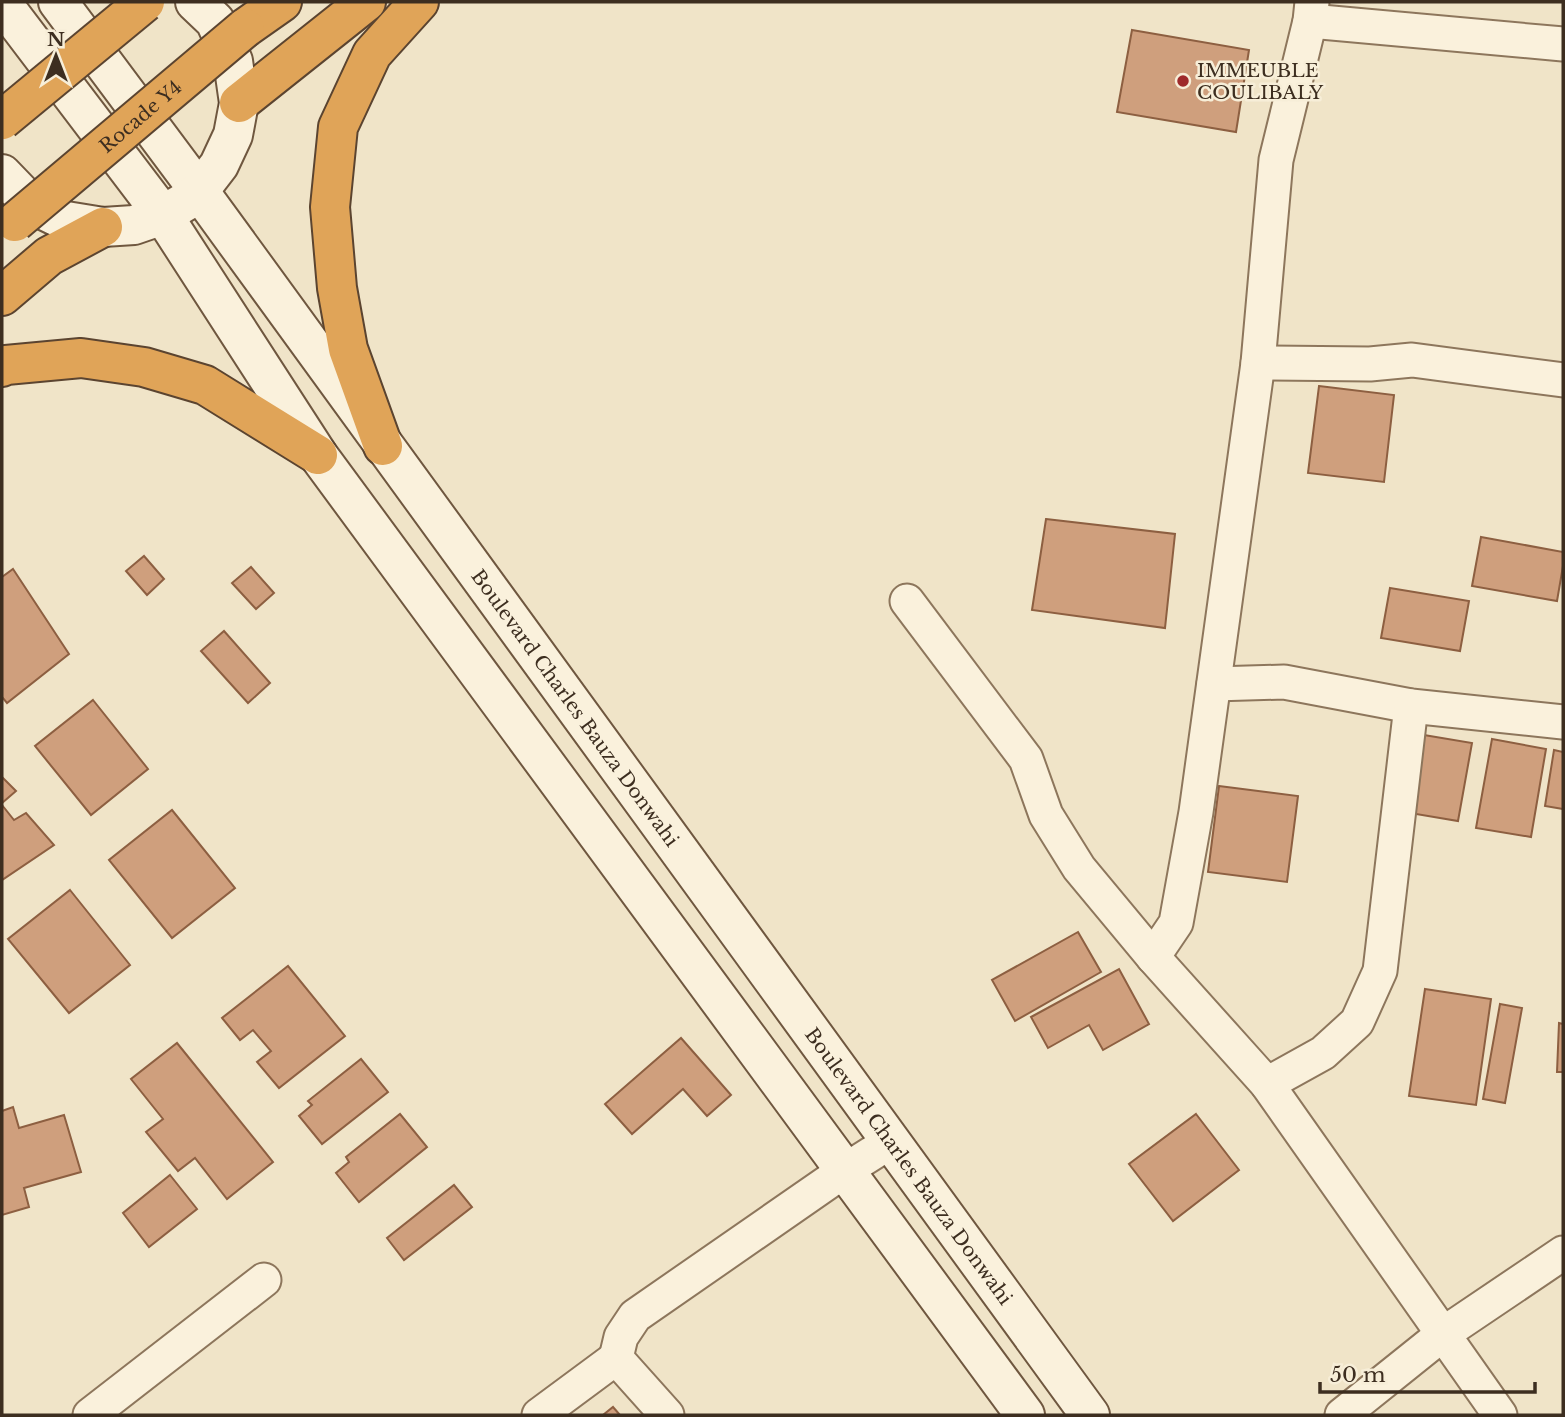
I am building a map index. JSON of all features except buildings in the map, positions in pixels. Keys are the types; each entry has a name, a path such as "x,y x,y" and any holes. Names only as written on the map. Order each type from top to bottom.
{"highway":[{"path":"2,120 145,2"},
{"name":"Rocade Y4","path":"8,227 245,28 282,2"},
{"path":"239,103 366,2"},
{"path":"383,446 348,349 337,288 330,207 338,127 372,54 419,2"},
{"path":"2,296 49,256 103,227"},
{"path":"2,367 80,358 144,367 205,385 318,455"}],"main road":[{"name":"Boulevard Charles Bauza Donwahi","path":"58,2 199,191 1090,1415"},
{"path":"2,174 31,204 66,221 103,227 134,225 163,215 199,191 219,165 233,135 239,103 233,61 215,22 195,2"},
{"path":"7,9 163,215 318,455 1025,1415"}],"street":[{"path":"1153,957 1176,923 1196,812 1258,363 1276,160 1311,11 1563,44"},
{"path":"1258,363 1370,364 1412,360 1563,380"},
{"path":"907,601 1026,759 1046,815 1080,868 1153,957 1267,1084 1500,1415"},
{"path":"1214,684 1284,682 1411,706 1563,722"},
{"path":"1267,1084 1322,1052 1357,1021 1380,971 1411,706"},
{"path":"539,1415 616,1358 621,1337 635,1316 890,1142"},
{"path":"1342,1415 1443,1334 1563,1253"},
{"path":"90,1415 264,1280"},
{"path":"616,1358 667,1415"}],"place":[{"name":"IMMEUBLE COULIBALY","path":"1183,81"}]}
